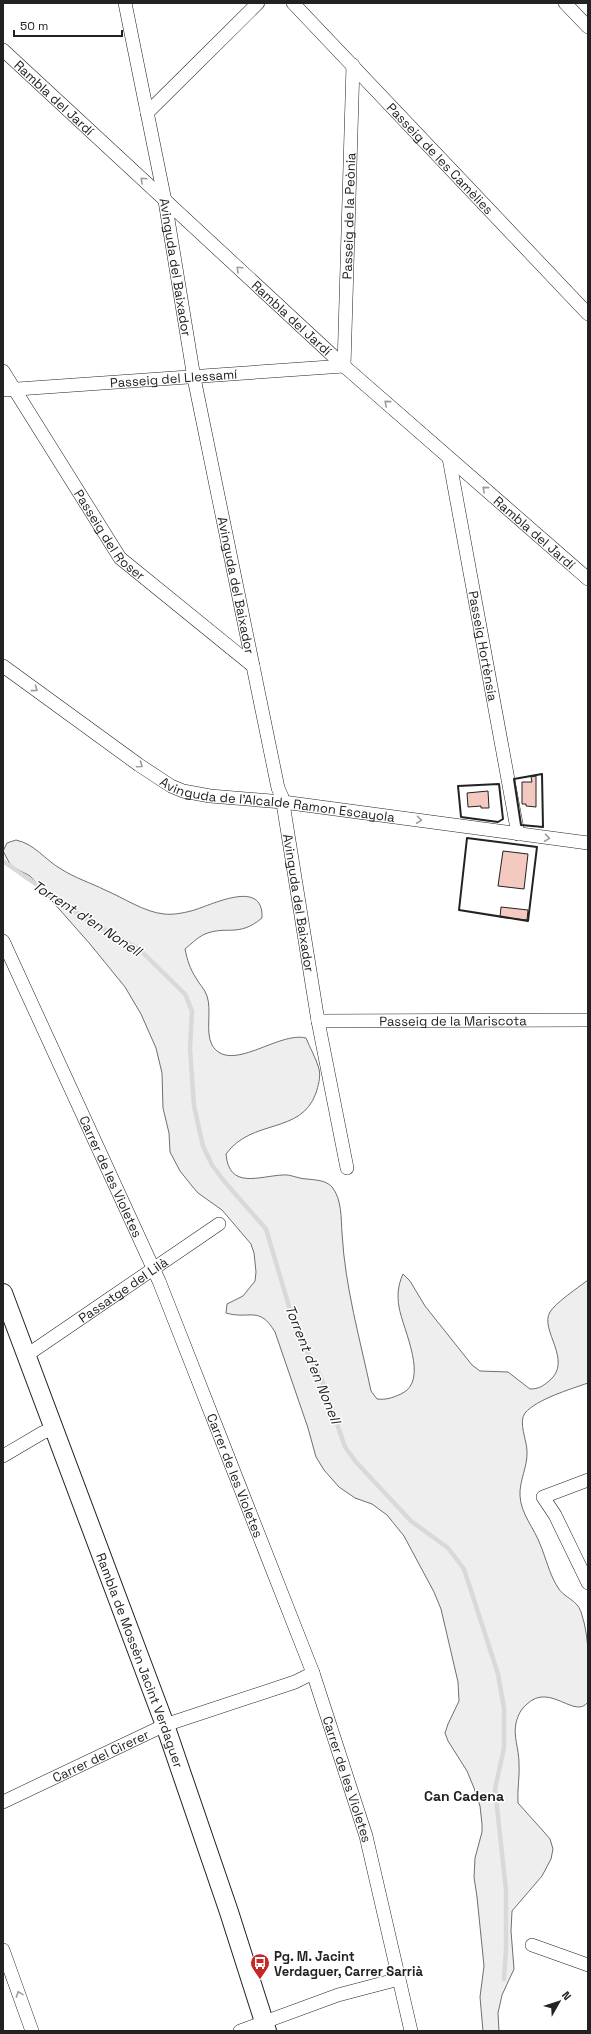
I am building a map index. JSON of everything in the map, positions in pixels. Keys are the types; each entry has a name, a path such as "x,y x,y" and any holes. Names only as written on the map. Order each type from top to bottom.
{"street":[{"name":"Avinguda del Baixador","path":"124,3 165,201 194,378 264,726 283,802 318,1021 347,1168"},
{"path":"147,113 258,3"},
{"name":"Passeig de les Camèlies","path":"294,3 588,314"},
{"path":"565,3 588,27"},
{"name":"Rambla del Jardí","path":"3,50 344,366 588,579"},
{"name":"Passeig de la Peònia","path":"344,366 353,65"},
{"name":"Passeig del Llessamí","path":"9,390 194,378 344,366"},
{"name":"Passeig del Roser","path":"3,371 9,390 120,558 253,666"},
{"name":"Passeig Hortènsia","path":"449,458 518,834"},
{"name":"Avinguda de l'Alcalde Ramon Escayola","path":"3,666 171,786 183,791 210,796 283,802 588,843"},
{"name":"Carrer de les Violetes","path":"3,941 153,1267 313,1673 366,1836 411,2031"},
{"name":"Passeig de la Mariscota","path":"318,1021 588,1020"},
{"name":"Passatge del Lilà","path":"27,1355 153,1267 219,1224"},
{"name":"Rambla de Mossèn Jacint Verdaguer","path":"4,1298 27,1355 165,1725 229,1912 266,2027"},
{"path":"3,1456 42,1433 54,1428"},
{"path":"588,1480 543,1497 554,1515 588,1583"},
{"name":"Carrer del Cirerer","path":"3,1802 165,1725 295,1682 313,1673"},
{"path":"532,1945 588,1965"},
{"path":"3,1950 32,2031"},
{"path":"240,2031 266,2027 338,1995 399,1979"}],"shaded area":[{"path":"16,840 29,845 55,865 72,875 149,911 167,914 181,913 222,900 245,896 254,899 260,906 262,918 254,924 246,928 205,934 185,949 192,971 207,996 210,1040 212,1045 220,1053 230,1056 255,1050 282,1040 306,1038 320,1072 316,1093 309,1106 299,1115 288,1121 249,1135 237,1143 226,1154 228,1165 233,1173 239,1177 255,1178 289,1175 317,1180 332,1187 338,1197 346,1273 354,1313 371,1391 377,1399 395,1397 401,1394 409,1387 413,1378 414,1367 412,1354 398,1303 399,1286 403,1274 410,1281 425,1306 472,1365 480,1371 508,1372 530,1389 541,1387 556,1373 558,1364 557,1355 549,1328 548,1319 550,1312 562,1300 588,1280 588,1383 546,1399 530,1408 525,1413 522,1421 527,1447 527,1457 520,1496 523,1509 542,1549 554,1581 560,1590 576,1604 581,1612 588,1645 588,1702 583,1706 576,1707 553,1698 536,1698 523,1708 516,1723 515,1733 519,1758 518,1803 550,1839 553,1849 551,1859 542,1876 512,1911 511,1931 514,1969 502,1995 498,2013 499,2031 483,2031 480,1997 484,1966 474,1877 475,1858 482,1832 482,1824 480,1806 474,1788 467,1771 448,1741 445,1733 459,1701 458,1682 441,1609 434,1592 404,1536 387,1515 372,1504 355,1498 339,1487 324,1470 316,1457 308,1428 275,1332 264,1319 259,1316 234,1315 226,1313 227,1304 243,1296 255,1281 256,1272 254,1253 251,1244 222,1210 198,1193 180,1171 170,1152 169,1133 163,1108 162,1073 156,1048 141,1014 125,987 90,944 30,876 11,866 3,851 7,843"}],"building":[{"path":"536,776 536,807 526,806 526,804 522,804 522,782 532,782 531,777"},
{"path":"488,791 489,808 481,808 481,806 468,807 467,793"},
{"path":"503,851 528,854 524,889 498,886"},
{"path":"501,907 528,910 527,920 500,917"}],"waterway":[{"name":"Torrent d'en Nonell","path":"3,861 84,918 139,949 185,994 192,1011 190,1048 194,1106 203,1146 212,1165 224,1181 266,1229 296,1330 322,1380 345,1447 356,1462 411,1521 448,1548 464,1569 498,1674 504,1708 504,1748 495,1789 506,1890 506,1949 504,1979"}],"wall":[{"path":"542,774 543,827 521,825 514,779 542,774"},
{"path":"499,784 503,819 498,822 461,817 458,786 499,784"},
{"path":"467,838 537,847 528,921 459,910 467,838"}],"place":[{"name":"Pg. M. Jacint Verdaguer, Carrer Sarrià","path":"260,1980"}],"district":[{"name":"Can Cadena","path":"464,1796"}]}
